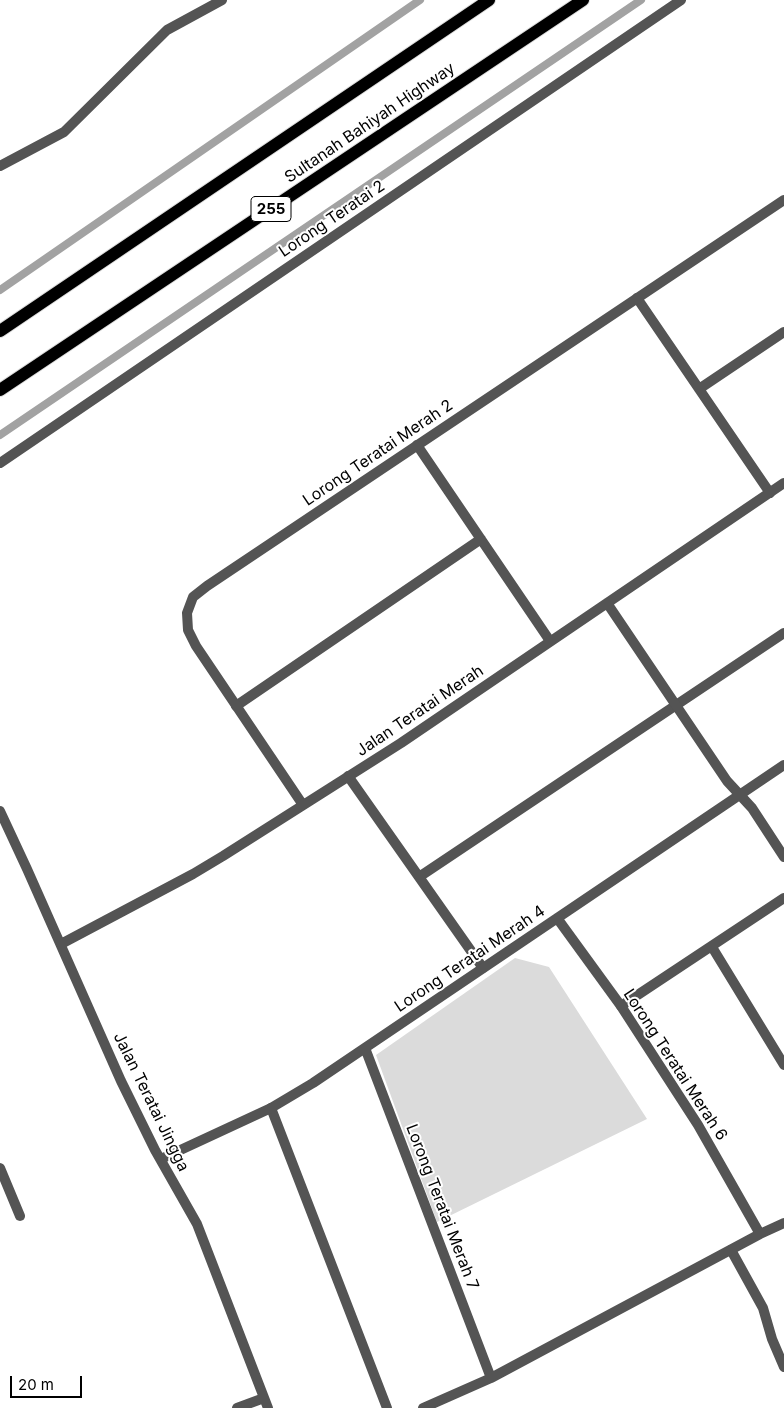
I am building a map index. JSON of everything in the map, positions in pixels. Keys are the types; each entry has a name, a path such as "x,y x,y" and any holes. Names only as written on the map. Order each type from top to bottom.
{"main road":[{"path":"0,331 488,0"},
{"name":"Sultanah Bahiyah Highway","path":"0,390 583,0"}],"street":[{"path":"0,166 64,132 168,30 222,0"},
{"name":"Lorong Teratai 2","path":"0,463 681,0"},
{"name":"Lorong Teratai Merah 2","path":"303,805 196,646 188,630 187,613 193,597 784,200"},
{"path":"637,298 770,493"},
{"path":"699,389 784,332"},
{"path":"417,445 550,641"},
{"name":"Jalan Teratai Merah","path":"61,944 193,874 401,743 784,483"},
{"path":"236,706 481,539"},
{"path":"607,603 727,781 752,808 784,857"},
{"path":"419,877 784,632"},
{"name":"Lorong Teratai Merah 4","path":"161,1160 271,1108 313,1082 784,765"},
{"path":"348,776 483,968"},
{"name":"Jalan Teratai Jingga","path":"1,818 61,944 121,1081 161,1160 197,1224 266,1403"},
{"path":"621,1006 784,898"},
{"name":"Lorong Teratai Merah 6","path":"557,918 621,1006 698,1125 760,1234"},
{"path":"712,947 784,1065"},
{"name":"Lorong Teratai Merah 7","path":"365,1048 491,1378"},
{"path":"271,1108 387,1408"},
{"path":"0,1168 20,1216"},
{"path":"423,1408 491,1378 784,1222"},
{"path":"731,1250 763,1308 772,1339 784,1367"},
{"path":"237,1408 266,1403"}],"shaded area":[{"path":"515,958 549,967 647,1119 437,1222 376,1055"}],"waterway":[{"path":"0,290 420,0"},
{"path":"0,435 641,0"}]}
